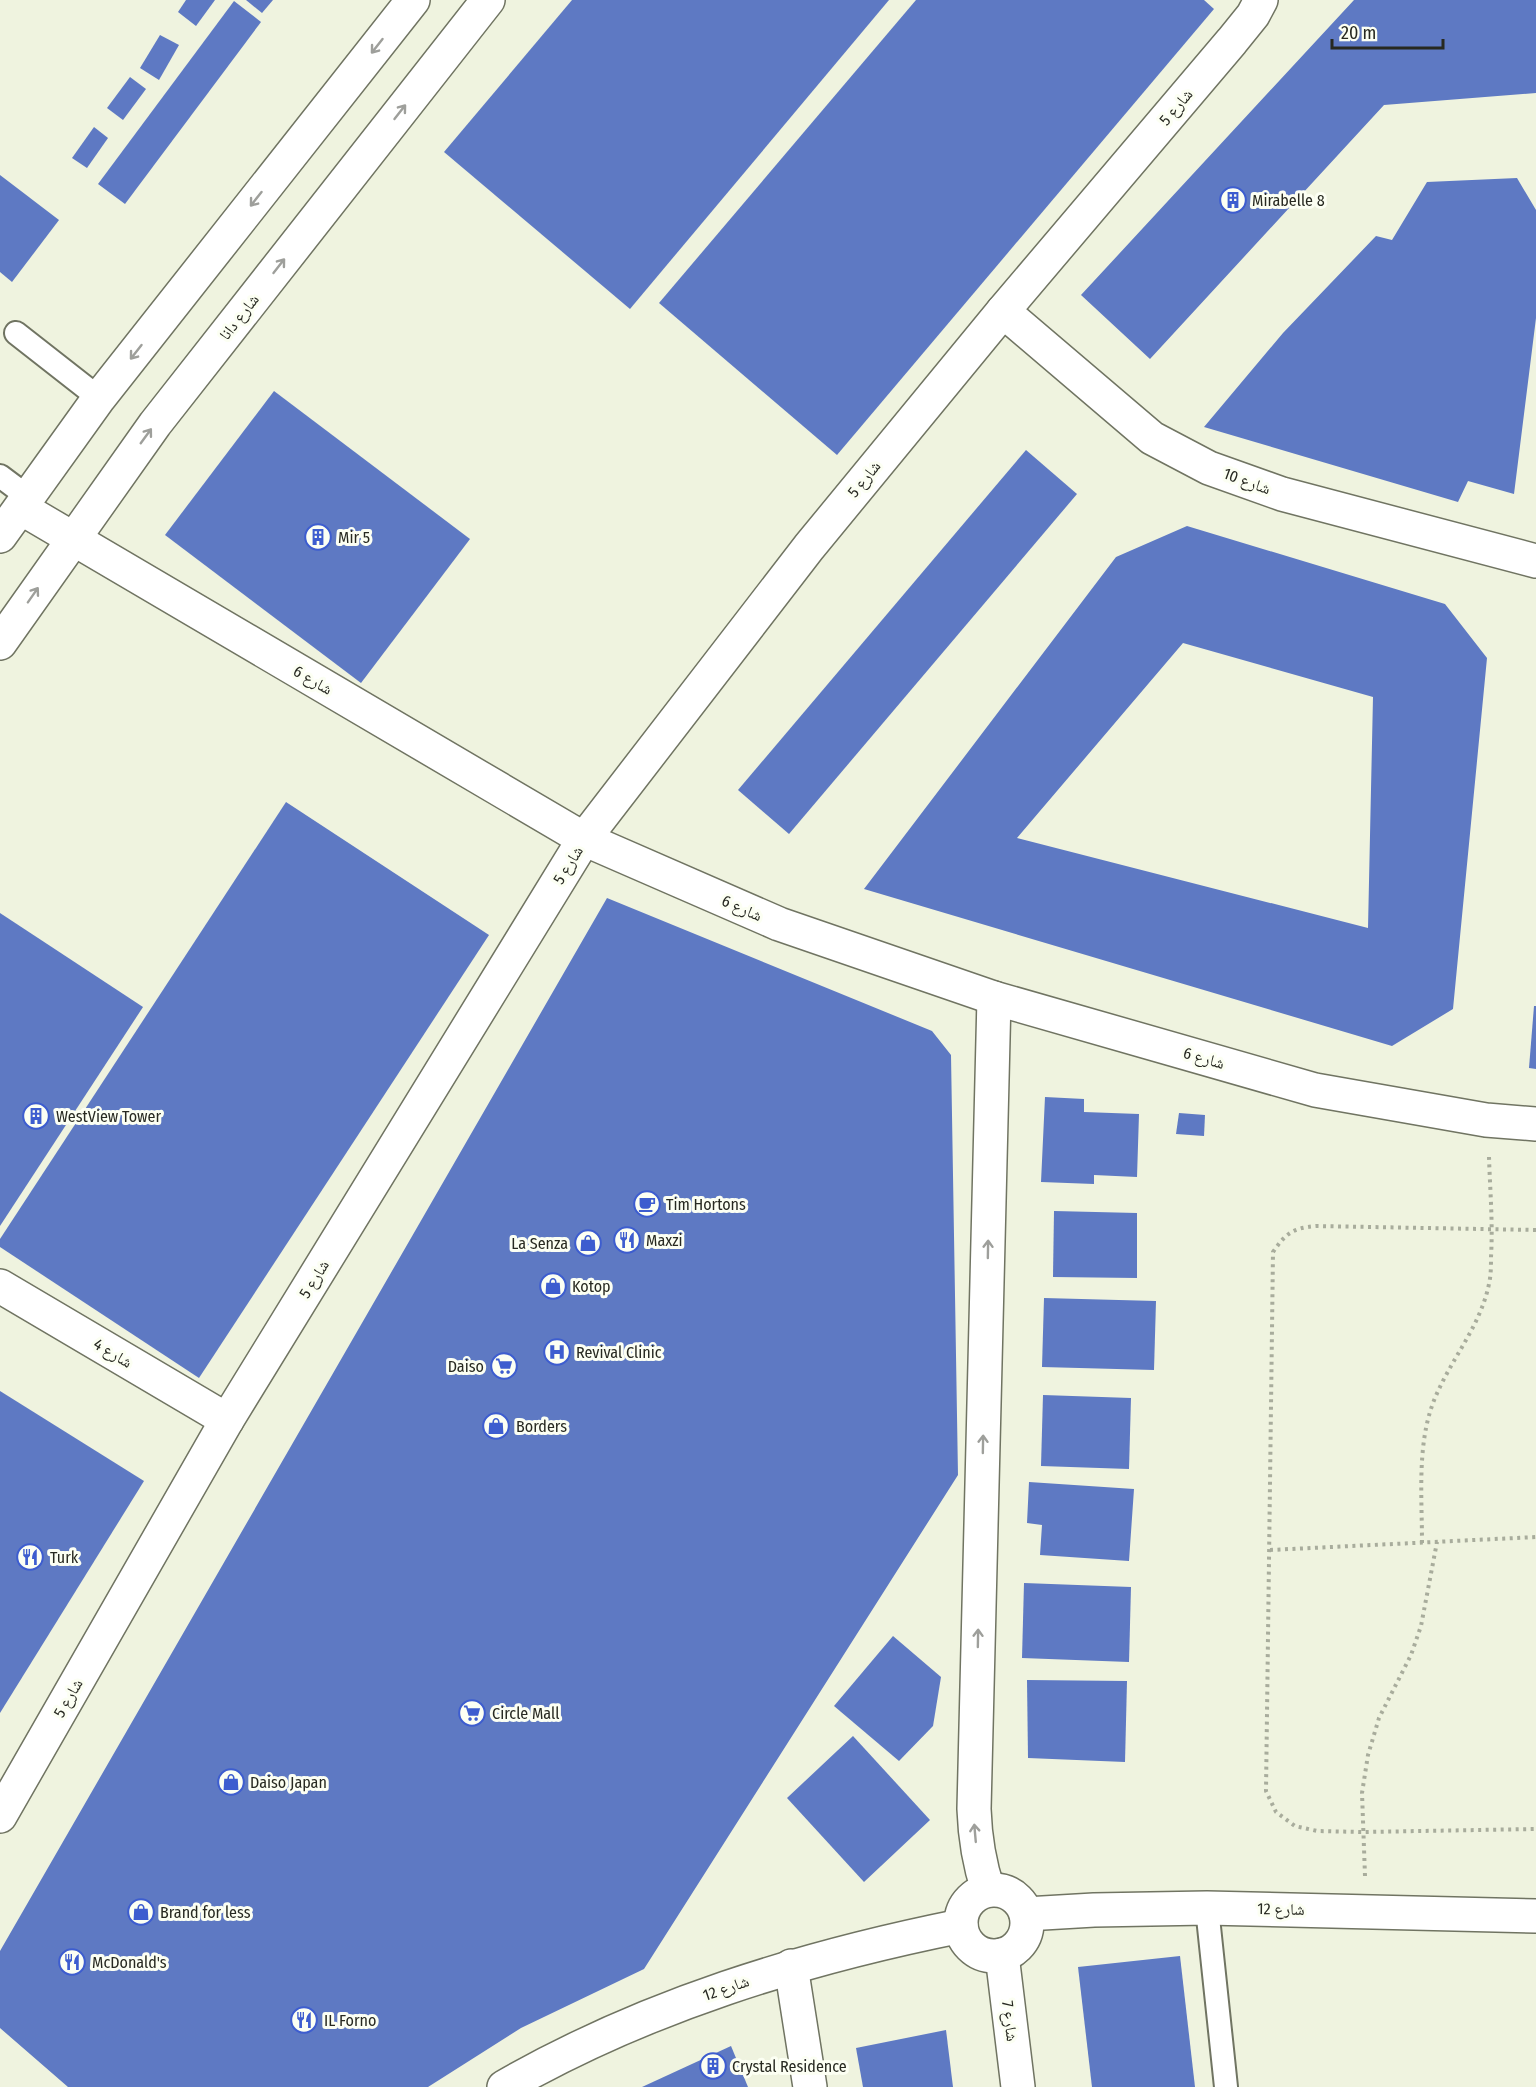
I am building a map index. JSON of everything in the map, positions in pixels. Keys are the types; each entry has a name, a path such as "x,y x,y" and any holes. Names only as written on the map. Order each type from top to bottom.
{"street":[{"path":"0,536 99,398 413,0"},
{"name":"شارع دانا","path":"0,643 155,424 488,0"},
{"name":"شارع 5","path":"0,1816 227,1420 584,839 808,547 1003,311 1232,41 1261,0"},
{"name":"شارع 10","path":"1003,311 1152,438 1209,468 1282,494 1536,561"},
{"name":"شارع 6","path":"24,502 73,538 584,839 779,924 994,998 1315,1090 1486,1120 1536,1124"},
{"path":"988,1890 978,1854 974,1809 994,998"},
{"name":"شارع 4","path":"0,1286 227,1420"},
{"path":"988,1890 1004,1891 1011,1895 1018,1900 1026,1914 1026,1927 1022,1940 1014,1949 1002,1955 987,1955 975,1950 965,1939 961,1926 963,1909 973,1897 988,1890"},
{"name":"شارع 12","path":"1026,1914 1207,1908 1536,1916"},
{"name":"شارع 12","path":"504,2087 607,2035 698,1998 791,1966 878,1942 961,1926"},
{"name":"شارع 7","path":"1002,1955 1018,2087"},
{"path":"791,1966 810,2087"}],"lane":[{"path":"16,333 99,398"},
{"path":"0,476 24,502"},
{"path":"1207,1908 1227,2087"}],"path":[{"path":"1422,1543 1422,1460 1432,1404 1484,1307 1490,1281 1493,1229 1486,1120"},
{"path":"1536,1230 1316,1226 1298,1228 1283,1237 1273,1252 1266,1791 1276,1812 1295,1826 1317,1831 1536,1829"},
{"path":"1270,1550 1536,1537"},
{"path":"1367,1911 1362,1793 1368,1755 1379,1718 1411,1655 1421,1626 1437,1542"}],"building":[{"path":"186,0 215,0 196,26 178,12"},
{"path":"246,0 273,0 262,13"},
{"path":"572,0 889,0 630,309 444,152"},
{"path":"916,0 1204,0 1214,9 837,455 659,303"},
{"name":"Mirabelle 8","path":"1354,0 1536,0 1536,93 1384,105 1150,359 1081,295"},
{"path":"234,1 261,22 125,204 98,184"},
{"path":"160,35 179,45 159,80 140,68"},
{"path":"130,77 146,89 123,120 107,108"},
{"path":"94,127 108,138 87,168 72,158"},
{"path":"0,175 59,220 12,282 0,272"},
{"path":"1517,178 1536,210 1536,318 1514,494 1468,481 1458,502 1204,427 1283,333 1376,236 1392,240 1427,182"},
{"name":"Mir 5","path":"274,391 470,539 361,683 165,535"},
{"path":"1026,450 1077,494 789,834 738,790"},
{"path":"1187,526 1445,604 1487,658 1453,1009 1392,1046 864,889 1116,557","holes":["1183,643 1373,697 1368,928 1017,838"]},
{"path":"286,802 489,935 199,1378 0,1247 0,1239"},
{"name":"Circle Mall","path":"607,898 932,1031 951,1055 958,1475 644,1969 521,2028 428,2087 68,2087 0,2028 0,1951"},
{"name":"WestView Tower","path":"0,913 143,1007 0,1226"},
{"path":"1534,1006 1536,1006 1536,1069 1529,1068"},
{"path":"1045,1097 1084,1099 1084,1112 1139,1114 1137,1177 1094,1175 1094,1184 1041,1182"},
{"path":"1179,1113 1205,1115 1204,1136 1176,1134"},
{"path":"1054,1211 1137,1213 1137,1278 1053,1277"},
{"path":"1044,1298 1156,1301 1154,1370 1042,1367"},
{"path":"0,1391 144,1481 0,1713"},
{"path":"1043,1395 1131,1398 1129,1469 1041,1466"},
{"path":"1029,1482 1134,1489 1129,1561 1040,1555 1042,1525 1027,1523"},
{"path":"1024,1583 1131,1587 1129,1662 1022,1658"},
{"path":"893,1636 941,1677 933,1726 899,1761 834,1706"},
{"path":"1027,1680 1127,1681 1125,1762 1028,1758"},
{"path":"853,1736 930,1820 864,1882 787,1798"},
{"path":"1180,1956 1195,2087 1092,2087 1078,1967"},
{"path":"946,2030 953,2087 863,2087 856,2048"},
{"name":"Crystal Residence","path":"731,2046 748,2087 642,2087"}],"place":[{"name":"Mirabelle 8","path":"1233,200"},
{"name":"Mir 5","path":"318,537"},
{"name":"WestView Tower","path":"36,1116"},
{"name":"Tim Hortons","path":"647,1204"},
{"name":"Maxzi","path":"627,1240"},
{"name":"La Senza","path":"588,1243"},
{"name":"Kotop","path":"553,1286"},
{"name":"Revival Clinic","path":"557,1352"},
{"name":"Daiso","path":"504,1366"},
{"name":"Borders","path":"496,1426"},
{"name":"Turk","path":"30,1557"},
{"name":"Circle Mall","path":"472,1713"},
{"name":"Daiso Japan","path":"231,1782"},
{"name":"Brand for less","path":"141,1912"},
{"name":"McDonald's","path":"72,1962"},
{"name":"IL Forno","path":"304,2020"},
{"name":"Crystal Residence","path":"713,2066"}]}
